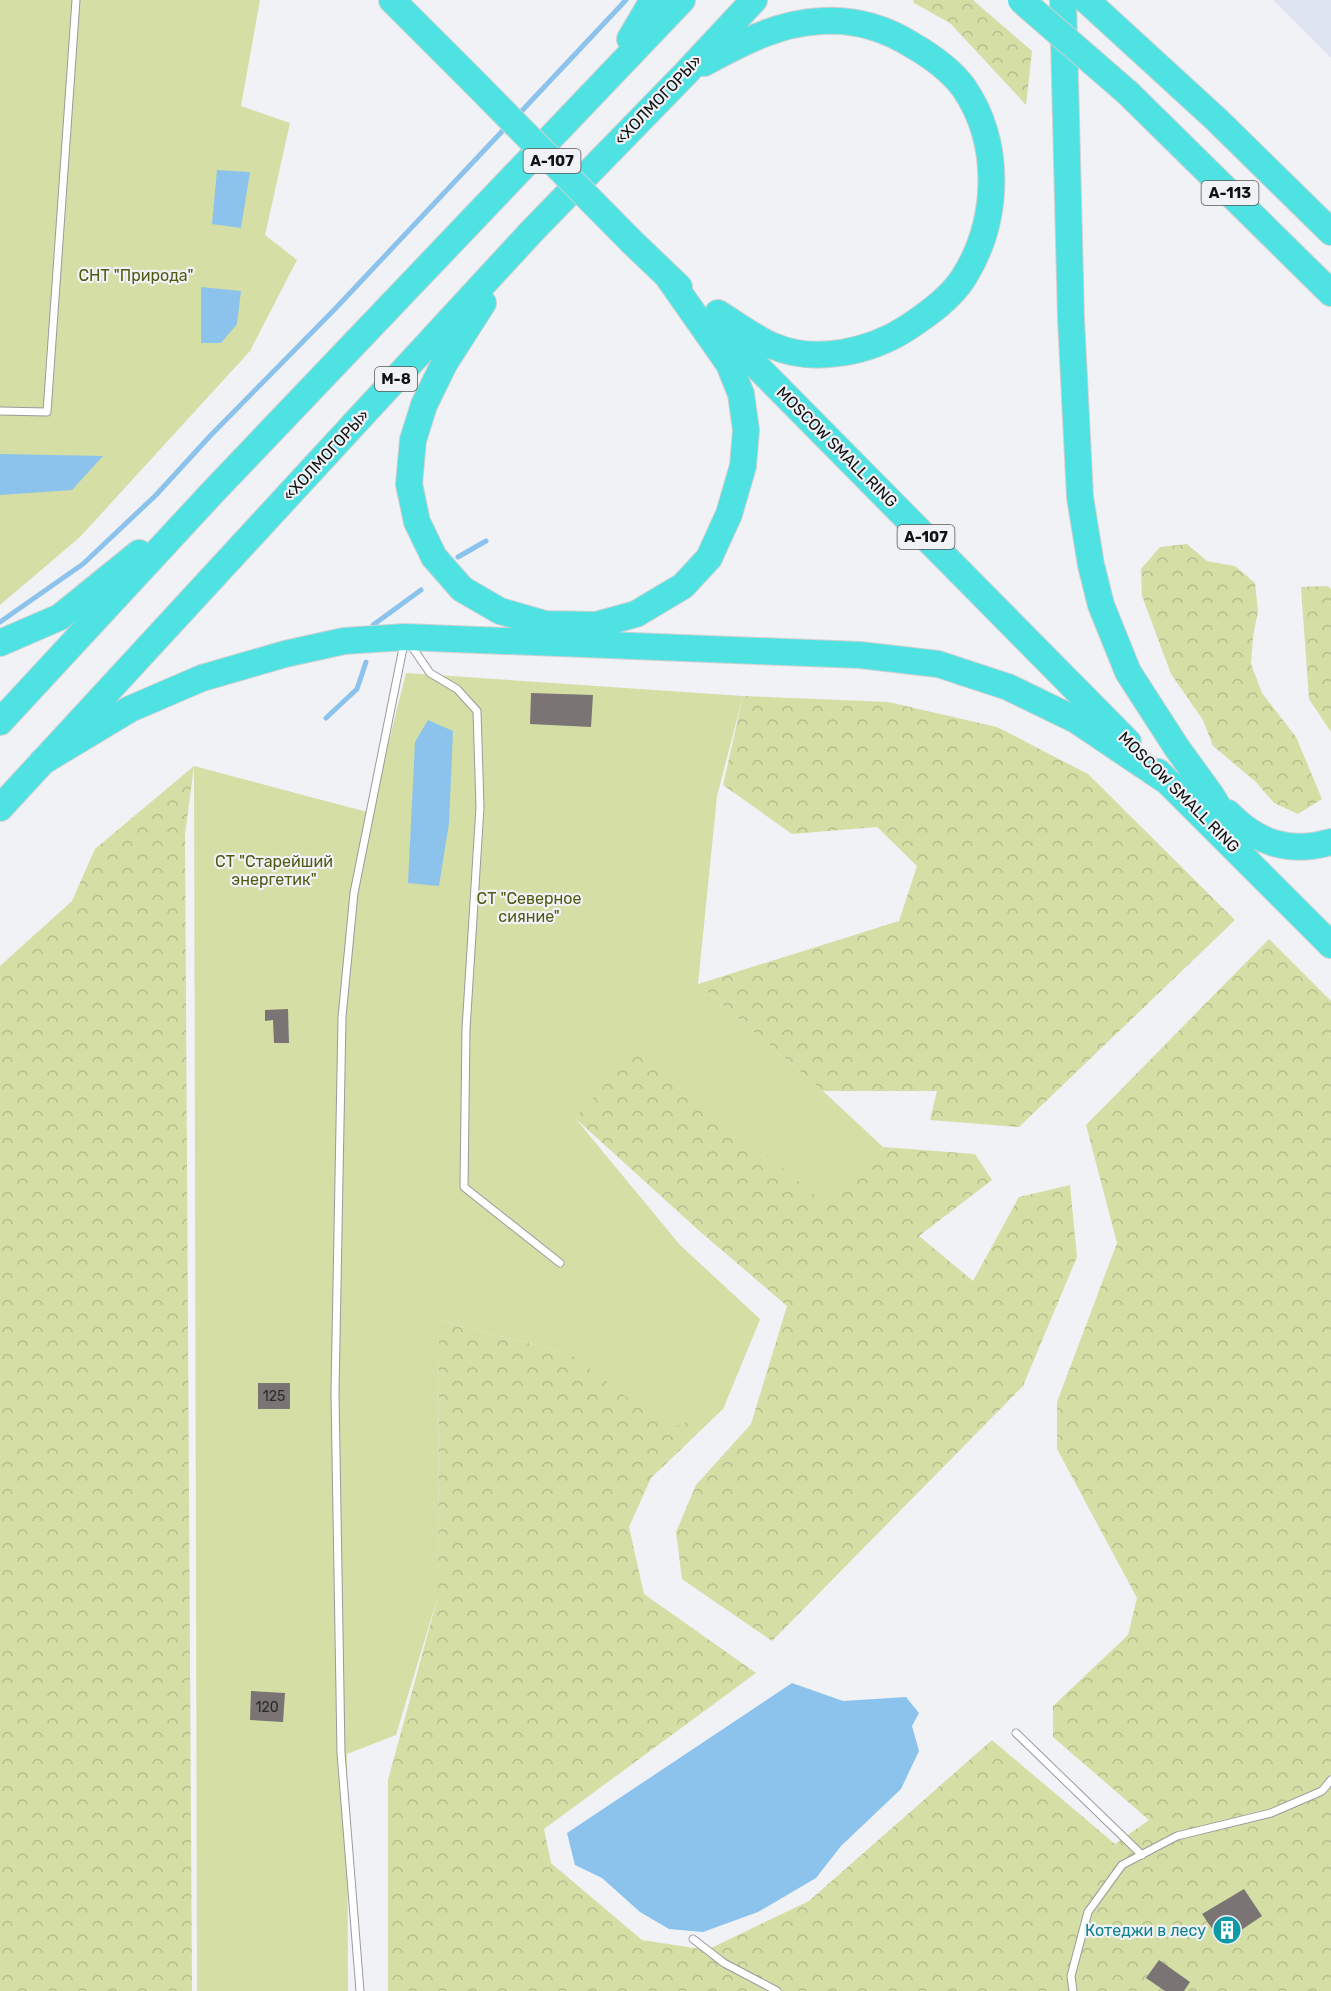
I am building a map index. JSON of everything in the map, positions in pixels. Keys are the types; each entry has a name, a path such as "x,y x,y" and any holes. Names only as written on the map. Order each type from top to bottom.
{"highway":[{"path":"602,84 653,0"},
{"path":"0,722 211,494 681,0"},
{"name":"«ХОЛМОГОРЫ»","path":"0,808 533,230 754,0"},
{"name":"А-113","path":"1021,0 1128,93 1331,293"},
{"path":"1063,0 1071,319 1080,497 1091,565 1101,605 1128,672 1177,748 1211,795 1258,871"},
{"name":"А-113","path":"1086,0 1217,120 1331,231"},
{"name":"MOSCOW SMALL RING","path":"395,2 1331,945"},
{"path":"675,283 773,346 789,351 827,355 863,348 898,334 932,311 963,279 981,244 991,202 991,162 982,122 963,87 932,57 896,35 861,23 822,21 792,25 757,35 685,74"},
{"path":"533,230 466,327 444,364 424,405 413,440 409,484 417,522 434,557 462,589 500,611 545,624 596,625 636,614 683,586 709,558 729,514 742,466 746,430 743,403 729,364 675,283"},
{"path":"0,643 60,617 211,494"},
{"path":"42,762 130,709 202,678 285,654 344,641 405,637 849,654 938,664 1008,687 1076,720 1170,784"},
{"path":"1211,795 1245,829 1266,841 1288,847 1321,845 1331,842"}],"lane":[{"path":"0,411 47,412 76,0"},
{"path":"405,637 430,673 457,689 477,711 480,807 466,1029 464,1187 560,1263"},
{"path":"360,1991 340,1729 335,1393 342,1017 354,893 405,637"},
{"path":"1016,1733 1142,1855"},
{"path":"1073,1991 1071,1976 1088,1912 1122,1865 1177,1836 1271,1813 1322,1791 1331,1780"},
{"path":"693,1939 724,1964 777,1991"}],"shaded area":[{"path":"1273,0 1331,0 1331,58"}],"green space":[{"name":"СНТ \"Природа\"","path":"0,0 260,0 241,106 290,123 265,235 297,260 250,351 80,537 0,605"},
{"path":"913,0 973,0 1032,51 1026,105 950,23 914,3"},
{"path":"1187,544 1207,561 1235,566 1255,583 1258,611 1251,664 1262,693 1296,737 1322,799 1298,814 1274,803 1256,782 1213,746 1203,720 1171,674 1142,596 1141,569 1160,547"},
{"path":"1328,586 1331,589 1331,732 1309,699 1301,587"},
{"name":"СТ \"Северное сияние\"","path":"406,673 743,696 717,796 698,984 823,1091 883,1147 825,1203 638,1048 575,1118 680,1245 760,1319 723,1409 668,1429 569,1353 439,1321 438,1596 396,1735 347,1754 348,1991 197,1991 194,766 371,813"},
{"path":"743,696 888,702 997,727 1088,774 1235,920 1019,1127 930,1120 937,1091 823,1091 698,984 899,921 917,866 877,827 792,834 723,785"},
{"path":"194,766 185,835 192,1991 0,1991 0,966 72,901 95,849"},
{"path":"1269,939 1331,1001 1331,1991 388,1991 388,1780 438,1596 439,1321 569,1353 760,1319 723,1409 651,1478 629,1527 644,1594 756,1673 544,1829 551,1863 642,1940 707,1950 809,1901 992,1740 1115,1844 1149,1820 1053,1737 1053,1706 1128,1635 1137,1598 1057,1449 1057,1402 1117,1243 1086,1125"},
{"path":"638,1047 825,1203 883,1147 975,1154 992,1180 919,1236 973,1281 1019,1197 1070,1185 1077,1257 1023,1386 772,1641 682,1579 676,1532 696,1485 751,1424 787,1306 696,1228 575,1118"}],"water":[{"path":"217,170 250,172 241,228 212,224"},
{"path":"201,287 241,291 237,324 221,343 201,343"},
{"path":"0,454 103,456 72,490 0,495"},
{"path":"428,720 453,731 449,823 439,886 408,883 415,742"},
{"path":"792,1683 843,1701 906,1697 919,1713 912,1726 919,1751 901,1789 841,1846 816,1878 758,1912 703,1932 669,1929 640,1912 602,1878 575,1865 567,1833"}],"building":[{"path":"531,693 593,695 591,727 530,724"},
{"path":"288,1009 289,1043 274,1043 273,1020 265,1021 265,1010"},
{"path":"258,1383 290,1383 290,1409 258,1409"},
{"path":"251,1691 285,1693 283,1722 250,1720"},
{"name":"Котеджи в лесу","path":"1244,1889 1262,1916 1222,1943 1202,1914"},
{"path":"1159,1960 1190,1982 1184,1991 1165,1991 1146,1978"}],"waterway":[{"path":"517,116 626,0"},
{"path":"0,622 83,564 156,495 508,125"},
{"path":"458,557 486,541"},
{"path":"373,625 421,590"},
{"path":"326,718 357,689 366,662"}],"place":[{"name":"Котеджи в лесу","path":"1227,1930"}],"park label":[{"name":"СТ \"Старейший энергетик\"","path":"274,870"}]}
